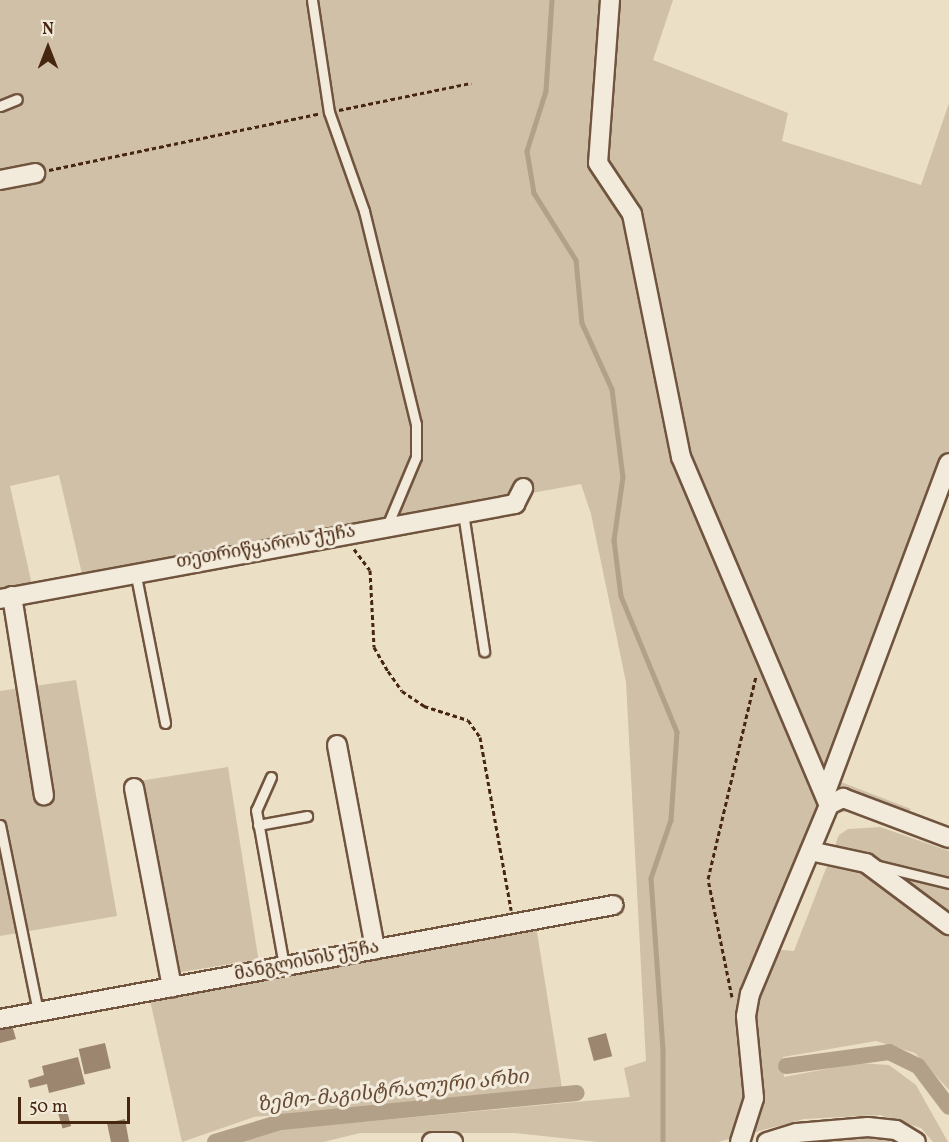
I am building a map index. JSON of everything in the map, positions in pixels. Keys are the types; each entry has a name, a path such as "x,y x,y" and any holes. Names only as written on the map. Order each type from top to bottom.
{"street":[{"path":"610,0 598,163 632,214 681,457 827,800"},
{"path":"0,180 35,173"},
{"path":"740,1142 754,1098 746,1016 750,994 810,851 949,463"},
{"name":"თეთრიწყაროს ქუჩა","path":"6,597 135,571 515,504 523,488"},
{"path":"6,597 44,795"},
{"path":"337,745 375,949"},
{"path":"134,788 172,987"},
{"path":"827,800 843,798 949,838"},
{"path":"810,851 866,863 949,925"},
{"name":"მანგლისის ქუჩა","path":"0,1019 614,905"},
{"path":"767,1142 797,1133 868,1127 896,1130 916,1142"},
{"path":"432,1142 453,1142"}],"lane":[{"path":"312,0 329,112 366,220 416,424 416,457 387,526"},
{"path":"0,106 17,99"},
{"path":"463,513 484,651"},
{"path":"135,571 165,723"},
{"path":"271,777 259,797 258,825 284,966"},
{"path":"258,825 307,816"},
{"path":"0,825 38,1012"},
{"path":"866,863 949,883"}],"path":[{"path":"35,173 471,82"},
{"path":"336,536 370,570 374,647 402,691 424,706 468,720 480,737 513,923"},
{"path":"736,1008 708,879 762,648"}],"shaded area":[{"path":"0,0 673,0 653,60 788,113 782,141 921,185 949,103 949,495 841,782 911,809 903,817 862,808 817,818 771,949 794,951 839,835 848,829 880,827 949,851 949,1090 915,1053 876,1041 783,1057 784,1077 858,1063 889,1065 916,1085 948,1142 933,1142 921,1128 880,1115 804,1119 718,1142 599,1142 515,1133 360,1133 323,1142 239,1142 285,1129 630,1097 624,1068 646,1061 626,682 591,514 581,484 82,574 59,475 10,486 32,585 0,591"},
{"path":"76,680 117,916 0,936 0,691"},
{"path":"228,767 259,960 167,974 136,782"},
{"path":"536,926 562,1088 254,1117 182,1142 149,996"},
{"path":"871,1137 902,1142 800,1142"}],"building":[{"path":"12,1025 16,1039 0,1043 0,1028"},
{"path":"606,1033 612,1056 594,1061 588,1038"},
{"path":"105,1043 111,1068 85,1074 79,1049"},
{"path":"78,1057 85,1084 49,1093 47,1084 30,1088 28,1080 44,1075 42,1066"},
{"path":"64,1101 71,1126 63,1128 55,1103"},
{"path":"125,1119 129,1142 111,1142 107,1123"}],"waterway":[{"path":"552,0 546,91 527,151 534,193 576,260 582,323 612,389 623,477 614,540 621,596 677,732 671,820 651,878 663,1048 663,1142"},
{"name":"ზემო-მაგისტრალური არხი","path":"786,1066 889,1052 918,1066 949,1107"},
{"name":"ზემო-მაგისტრალური არხი","path":"215,1142 281,1122 577,1093"}]}
